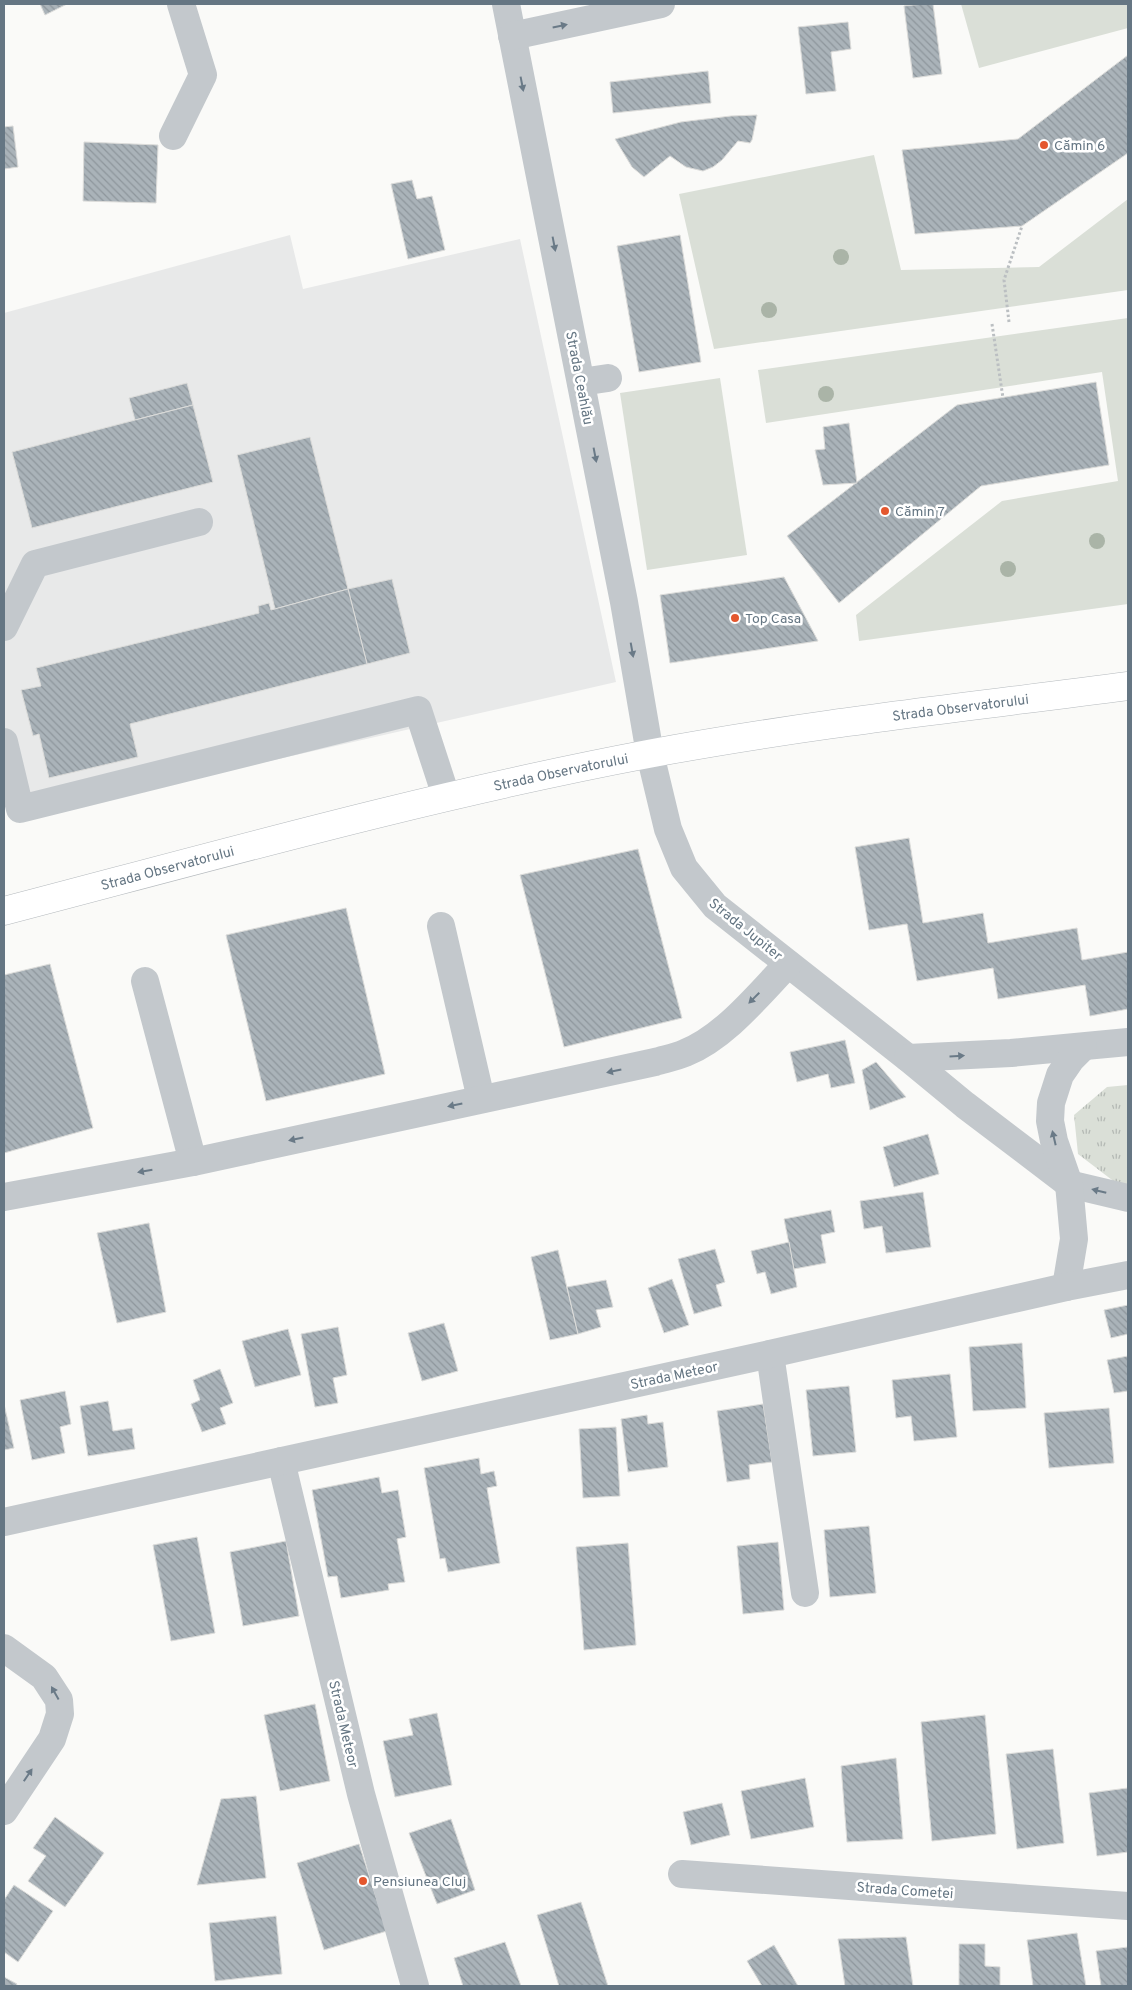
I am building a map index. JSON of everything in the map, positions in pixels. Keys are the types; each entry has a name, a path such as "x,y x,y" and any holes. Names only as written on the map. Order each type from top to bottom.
{"main road":[{"name":"Strada Observatorului","path":"4,911 446,796 650,754 827,726 1128,686"}],"street":[{"path":"173,136 203,75 181,4"},
{"name":"Strada Ceahlău","path":"506,4 624,602 650,754"},
{"path":"512,36 661,4"},
{"path":"581,382 608,378"},
{"path":"4,627 36,564 199,522"},
{"path":"4,742 20,809 418,710 446,796"},
{"name":"Strada Jupiter","path":"650,754 668,830 684,868 715,906 965,1105 1069,1184 1128,1198"},
{"path":"441,926 482,1099"},
{"path":"4,1197 193,1162 655,1062 686,1053 727,1026 788,964"},
{"path":"145,980 193,1162"},
{"path":"908,1058 1083,1047 1128,1042"},
{"path":"1066,1287 1074,1239 1069,1184 1054,1142 1050,1121 1051,1103 1060,1076 1071,1059 1083,1047"},
{"name":"Strada Meteor","path":"4,1522 1066,1287 1128,1275"},
{"path":"770,1354 805,1593"},
{"name":"Strada Meteor","path":"281,1461 361,1794 415,1986"},
{"path":"4,1648 44,1677 59,1700 60,1714 52,1739 4,1811"},
{"name":"Strada Cometei","path":"682,1874 1128,1906"}],"path":[{"path":"1009,322 1004,280 1022,226"},
{"path":"992,324 1003,398"}],"shaded area":[{"path":"290,235 303,289 520,239 616,682 11,820 4,791 4,313"}],"green space":[{"path":"961,4 1128,4 1128,28 979,68"},
{"path":"874,155 901,270 1039,267 1128,199 1128,290 714,349 679,194"},
{"path":"1128,318 1128,604 859,641 856,615 1002,501 1118,481 1102,372 766,423 758,370"},
{"path":"720,378 747,555 647,570 620,393"},
{"path":"1128,1085 1128,1187 1116,1183 1078,1154 1074,1115 1107,1087"}],"building":[{"path":"40,4 67,4 45,15"},
{"path":"933,4 942,74 913,78 904,6"},
{"path":"848,22 851,49 831,52 836,91 806,94 798,27"},
{"name":"Cămin 6","path":"1128,55 1128,153 1022,226 915,234 902,150 1018,139"},
{"path":"708,71 711,103 613,113 610,82"},
{"path":"757,115 750,143 738,141 722,160 713,167 703,171 686,167 670,156 644,177 632,167 615,139 681,122"},
{"path":"13,126 18,167 4,169 4,127"},
{"path":"84,142 158,145 156,203 83,201"},
{"path":"412,180 417,199 432,196 445,250 408,259 391,184"},
{"path":"680,235 701,362 639,372 617,246"},
{"name":"Cămin 7","path":"1096,382 1109,465 981,486 839,603 787,536 957,405"},
{"path":"187,383 193,405 135,420 129,398"},
{"path":"193,405 213,482 32,528 12,452"},
{"path":"849,423 857,483 823,485 815,450 825,449 823,427"},
{"path":"310,437 348,589 275,609 237,455"},
{"name":"Top Casa","path":"784,577 818,641 670,663 660,595"},
{"path":"392,579 410,653 367,664 348,589"},
{"path":"348,589 367,664 130,724 138,757 49,778 39,734 33,736 21,690 41,686 36,668 259,613 258,606 269,603 271,610"},
{"path":"909,838 923,923 983,913 988,943 1077,928 1082,960 1128,952 1128,1009 1090,1016 1085,985 998,999 993,968 917,981 907,924 869,930 855,847"},
{"path":"638,849 682,1018 564,1047 520,875"},
{"path":"346,908 385,1074 266,1101 226,935"},
{"path":"50,964 93,1128 4,1153 4,975"},
{"path":"845,1040 855,1083 831,1088 828,1074 797,1082 790,1052"},
{"path":"876,1062 906,1097 870,1110 862,1070"},
{"path":"928,1134 939,1174 894,1187 883,1147"},
{"path":"923,1192 931,1247 886,1253 882,1226 864,1229 860,1201"},
{"path":"831,1210 835,1232 821,1235 826,1263 794,1269 784,1219"},
{"path":"149,1223 166,1312 117,1323 97,1233"},
{"path":"789,1242 797,1287 771,1294 765,1272 757,1274 751,1251"},
{"path":"715,1249 725,1282 716,1285 722,1306 694,1314 678,1259"},
{"path":"558,1250 578,1334 550,1340 531,1257"},
{"path":"672,1279 689,1325 664,1333 648,1288"},
{"path":"606,1280 613,1307 596,1310 601,1327 578,1334 567,1287"},
{"path":"1128,1305 1128,1334 1111,1338 1104,1310"},
{"path":"444,1323 458,1371 422,1381 408,1333"},
{"path":"338,1327 347,1375 333,1378 338,1403 315,1407 301,1334"},
{"path":"288,1329 301,1375 255,1387 242,1341"},
{"path":"1022,1343 1026,1408 973,1411 969,1347"},
{"path":"1128,1356 1128,1391 1114,1393 1107,1360"},
{"path":"220,1369 233,1403 220,1408 226,1424 202,1432 191,1404 200,1400 193,1380"},
{"path":"950,1374 957,1437 914,1441 911,1416 896,1418 892,1380"},
{"path":"849,1386 856,1452 813,1456 806,1390"},
{"path":"65,1391 71,1424 60,1427 65,1453 32,1460 20,1400"},
{"path":"108,1401 113,1431 132,1428 135,1449 88,1456 80,1406"},
{"path":"4,1404 14,1448 4,1450"},
{"path":"763,1404 772,1462 749,1465 750,1479 727,1482 717,1411"},
{"path":"1109,1408 1114,1463 1049,1468 1044,1413"},
{"path":"647,1415 648,1424 663,1422 668,1467 628,1472 621,1419"},
{"path":"616,1427 620,1496 583,1498 579,1429"},
{"path":"479,1458 481,1474 494,1471 497,1486 487,1488 500,1563 448,1572 445,1558 440,1559 424,1468"},
{"path":"379,1477 382,1493 398,1490 406,1537 397,1539 405,1582 388,1584 389,1590 341,1598 337,1576 328,1577 312,1490"},
{"path":"869,1526 876,1593 830,1597 824,1530"},
{"path":"197,1537 215,1633 171,1641 153,1545"},
{"path":"286,1541 299,1616 243,1626 230,1552"},
{"path":"778,1542 784,1610 743,1614 737,1546"},
{"path":"628,1543 636,1645 584,1650 576,1547"},
{"path":"315,1704 330,1781 280,1791 264,1715"},
{"path":"437,1713 452,1785 395,1797 383,1741 413,1735 409,1719"},
{"path":"985,1715 996,1834 932,1841 921,1722"},
{"path":"1053,1749 1064,1843 1017,1849 1006,1754"},
{"path":"896,1758 903,1839 847,1842 841,1766"},
{"path":"805,1778 814,1827 751,1839 741,1791"},
{"path":"1128,1788 1128,1852 1097,1856 1089,1793"},
{"path":"256,1796 266,1878 197,1885 221,1799"},
{"path":"722,1803 730,1835 691,1845 683,1812"},
{"path":"55,1817 104,1853 65,1907 28,1881 46,1856 33,1848"},
{"path":"451,1819 475,1890 437,1904 409,1833"},
{"path":"359,1844 387,1931 324,1950 297,1863"},
{"path":"14,1885 53,1911 18,1962 4,1952 4,1900"},
{"path":"581,1902 608,1986 559,1986 537,1915"},
{"path":"276,1916 282,1974 215,1981 209,1923"},
{"path":"1077,1933 1086,1986 1033,1986 1027,1940"},
{"path":"906,1937 913,1986 845,1986 838,1939"},
{"path":"505,1942 521,1986 463,1986 454,1958"},
{"path":"959,1944 985,1944 985,1966 1000,1967 1000,1986 959,1986"},
{"path":"774,1945 798,1986 762,1986 747,1961"},
{"path":"1128,1947 1128,1986 1101,1986 1096,1951"},
{"path":"4,1977 17,1984 16,1986 4,1986"}],"place":[{"name":"Cămin 6","path":"1044,145"},
{"name":"Cămin 7","path":"885,511"},
{"name":"Top Casa","path":"735,618"},
{"name":"Pensiunea Cluj","path":"363,1881"}]}
